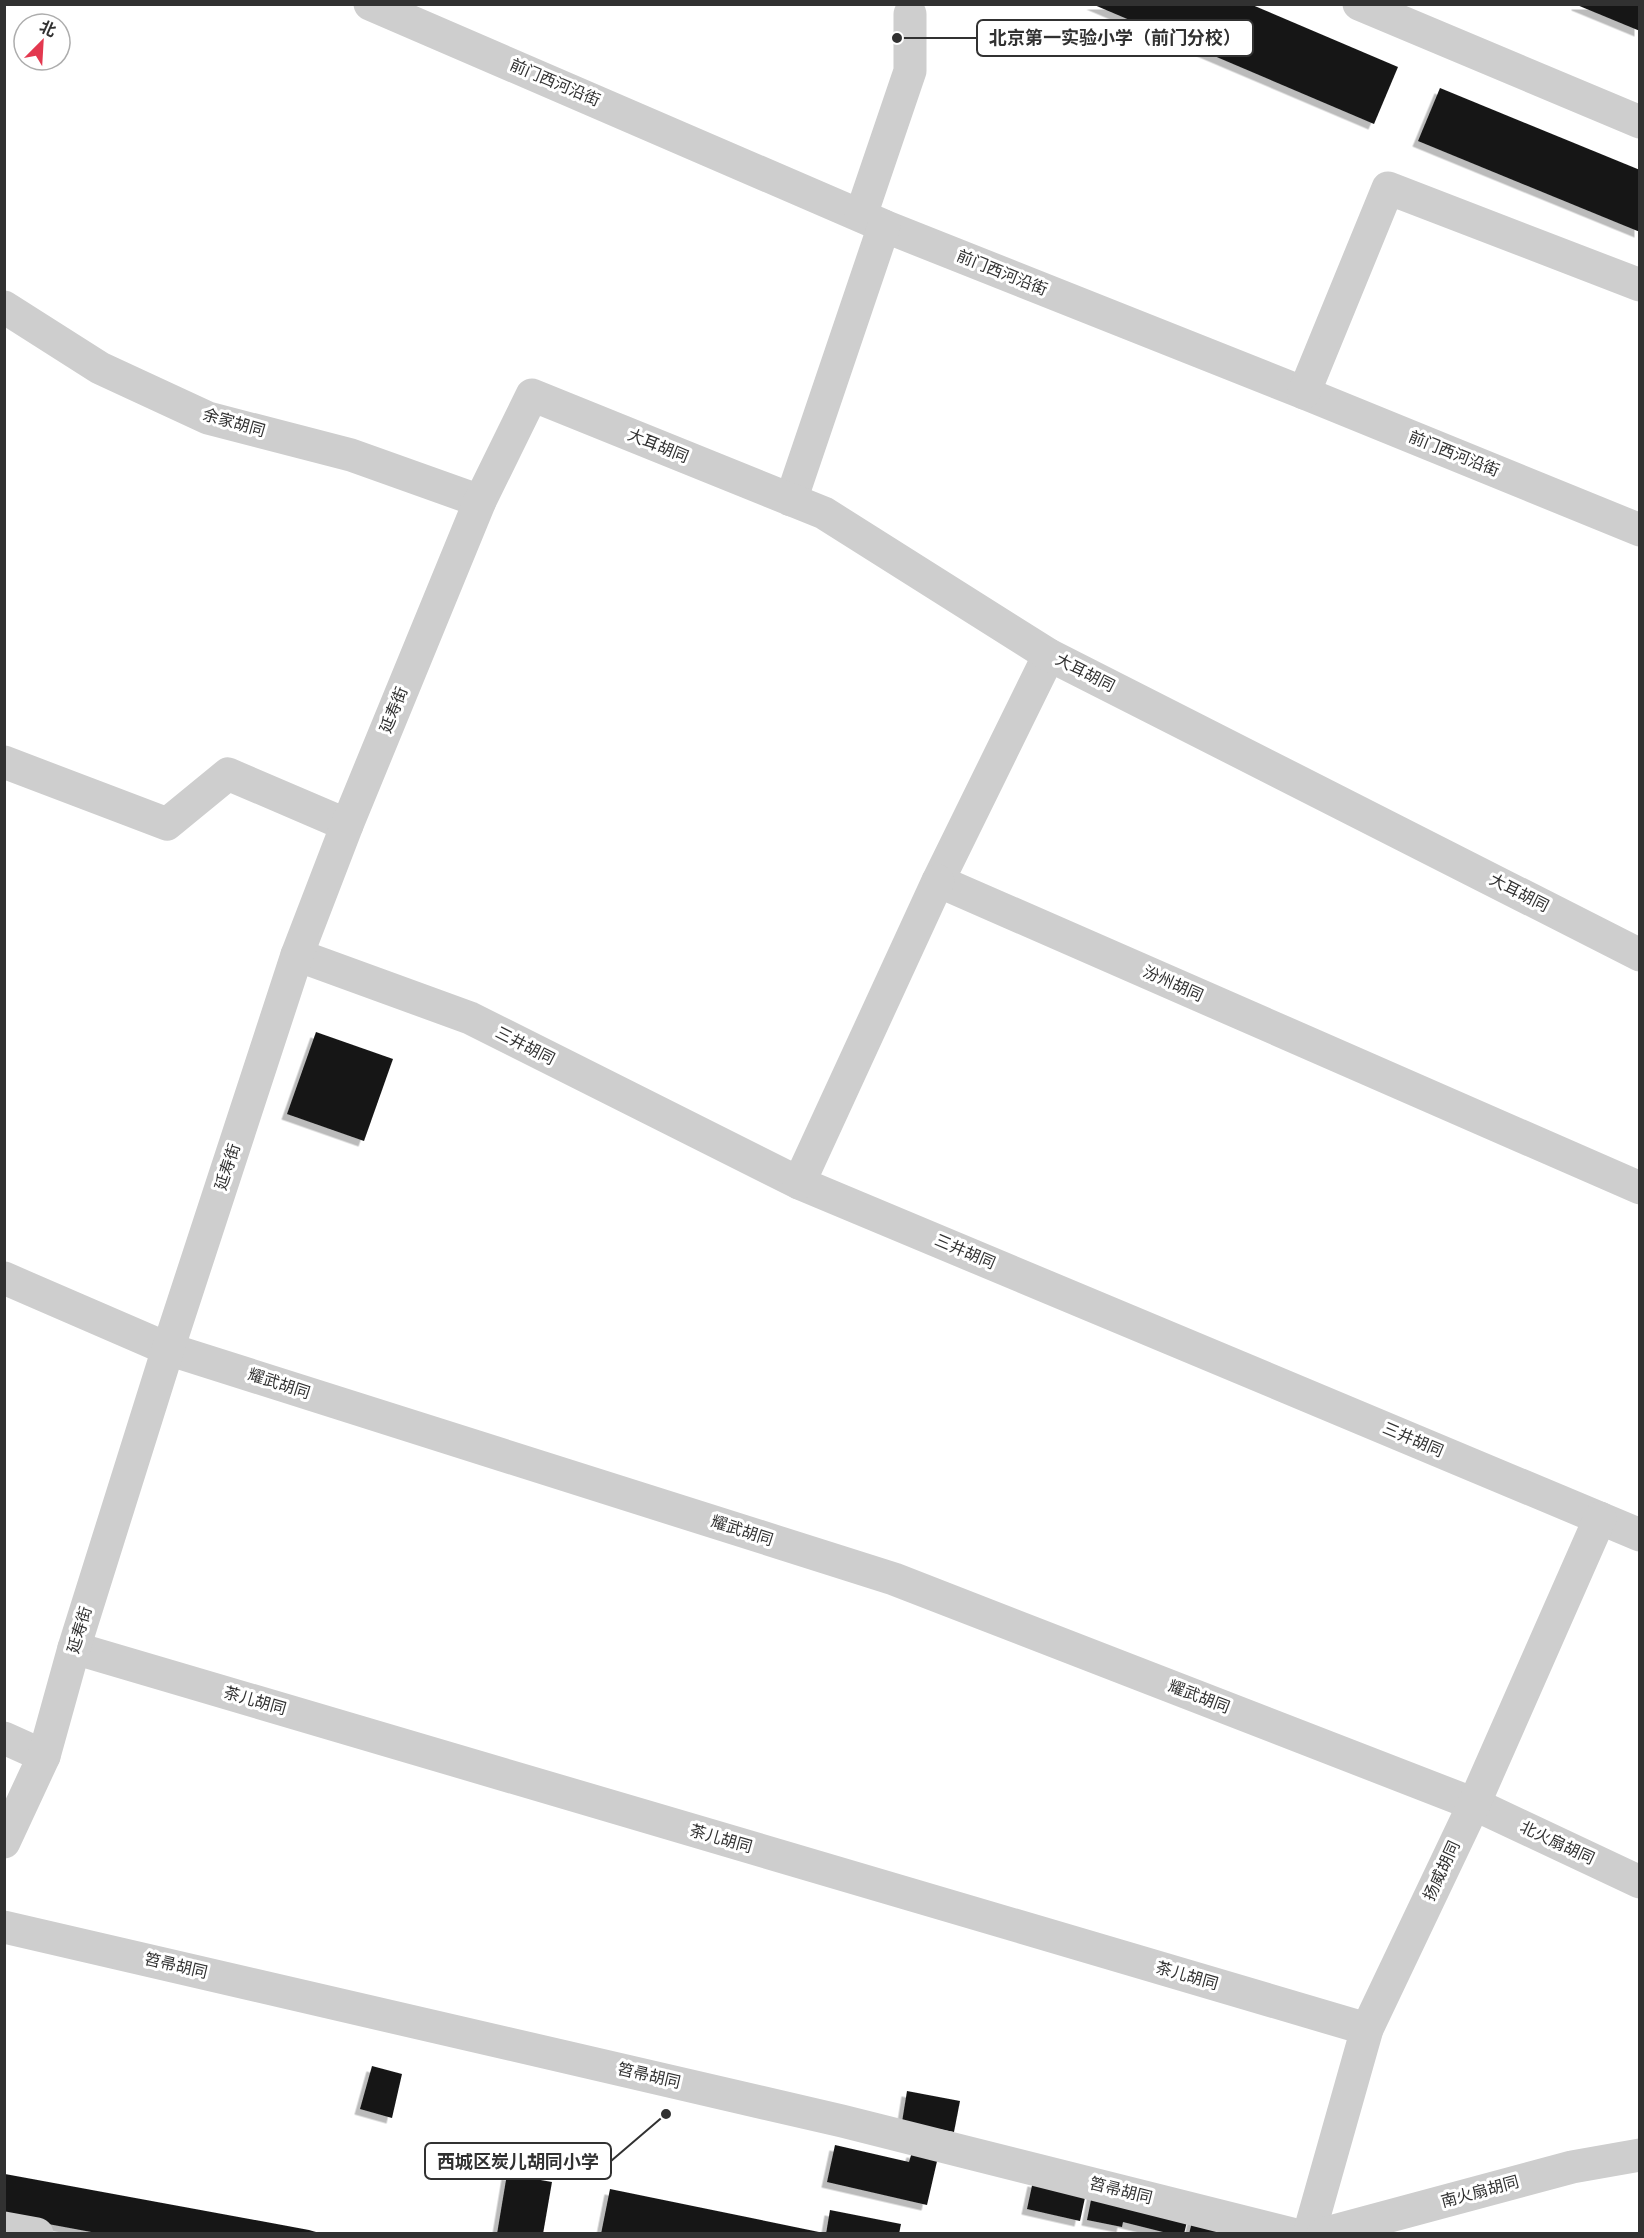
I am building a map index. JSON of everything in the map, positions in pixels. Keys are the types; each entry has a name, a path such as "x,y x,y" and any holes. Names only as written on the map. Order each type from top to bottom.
{"street":[{"name":"前门西河沿街","path":"370,4 872,220 1640,530"},
{"path":"1359,4 1640,122"},
{"path":"791,500 872,220 910,71 910,14"},
{"path":"1304,393 1388,188 1640,285"},
{"name":"余家胡同","path":"4,307 100,368 208,418 351,455 480,501"},
{"name":"大耳胡同","path":"532,395 824,513 1049,654 1640,955"},
{"name":"延寿街","path":"4,1842 44,1756 74,1648 168,1349 297,955 347,825 480,501 532,395"},
{"path":"799,1183 938,881 1049,654"},
{"path":"4,762 167,824 228,774 347,825"},
{"name":"汾州胡同","path":"938,881 1640,1188"},
{"name":"三井胡同","path":"297,955 470,1018 799,1183 1640,1535"},
{"name":"耀武胡同","path":"4,1278 168,1349 894,1579 1474,1804"},
{"name":"扬威胡同","path":"1309,2234 1367,2029 1474,1804 1600,1518"},
{"name":"茶儿胡同","path":"74,1648 1367,2029"},
{"path":"4,1738 44,1756"},
{"name":"北火扇胡同","path":"1474,1804 1640,1882"},
{"name":"笤帚胡同","path":"4,1927 842,2121 1292,2234"},
{"name":"南火扇胡同","path":"1323,2234 1572,2167 1640,2155"},
{"path":"4,2228 37,2234"}],"building":[{"path":"1092,4 1250,4 1398,67 1374,124"},
{"path":"1640,4 1640,31 1577,5"},
{"path":"1440,88 1640,170 1640,232 1418,141"},
{"path":"316,1032 393,1059 364,1141 287,1114"},
{"path":"372,2066 402,2074 392,2118 360,2109"},
{"path":"907,2091 960,2101 954,2132 902,2122"},
{"path":"835,2145 909,2162 912,2152 938,2157 927,2205 827,2182"},
{"path":"5,2174 323,2234 102,2234 5,2216"},
{"path":"507,2174 552,2182 543,2234 497,2234"},
{"path":"1033,2181 1086,2193 1080,2221 1027,2209"},
{"path":"610,2189 819,2232 819,2234 601,2234"},
{"path":"1093,2190 1189,2213 1184,2234 1171,2234 1123,2222 1122,2227 1087,2220"},
{"path":"830,2210 901,2224 899,2234 826,2234"},
{"path":"1194,2214 1246,2234 1189,2234"}],"place":[{"name":"北京第一实验小学（前门分校）","path":"897,38"},
{"name":"西城区炭儿胡同小学","path":"666,2114"}]}
